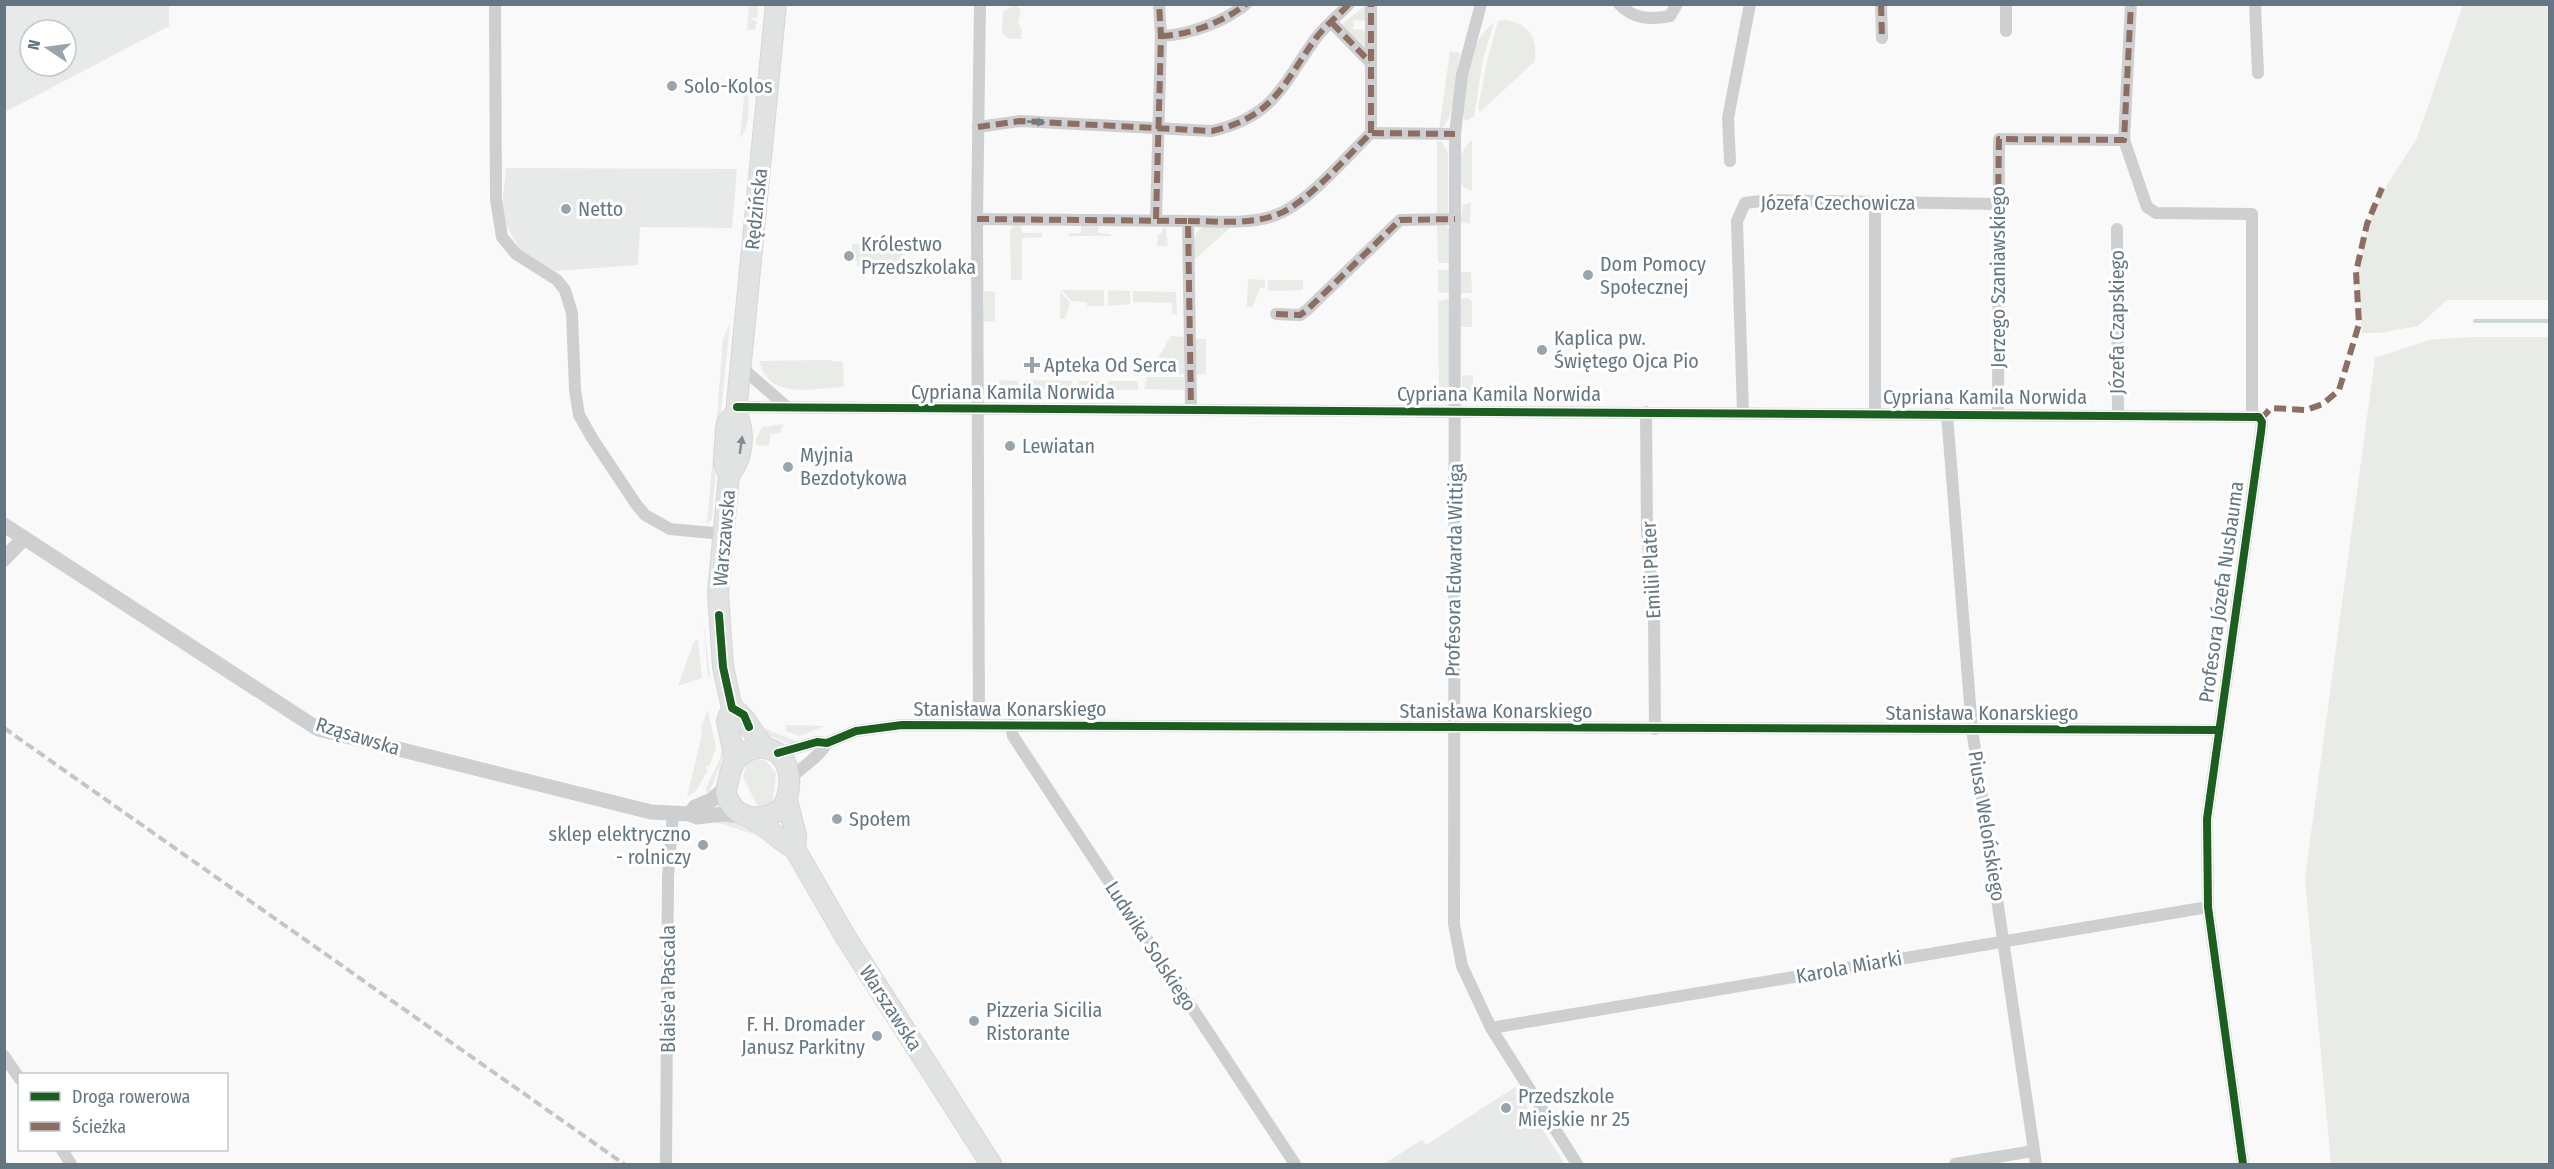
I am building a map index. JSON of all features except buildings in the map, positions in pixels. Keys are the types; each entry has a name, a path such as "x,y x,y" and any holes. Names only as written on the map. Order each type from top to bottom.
{"main road":[{"name":"Rędzińska","path":"736,410 776,4"},
{"name":"Warszawska","path":"735,759 728,721 732,708 723,667 718,593 729,476 738,465 742,438 743,425 736,410"},
{"name":"Warszawska","path":"732,708 744,715 755,737 772,750"},
{"path":"772,750 787,764 790,779 787,800 776,813 747,817 728,800 727,786 735,759 747,751 772,750"},
{"name":"Warszawska","path":"787,800 796,836 795,849"},
{"name":"Warszawska","path":"747,817 767,827 783,842 795,849 845,936 991,1164"}],"street":[{"path":"495,4 496,200 502,237 516,254 557,280 565,290 572,313 575,390 579,415 636,504 645,515 670,528 723,534"},
{"path":"979,724 977,219 980,4"},
{"path":"1156,219 1161,36 1159,4"},
{"path":"1161,36 1190,31 1234,14 1246,4"},
{"path":"978,127 1020,121 1212,131 1232,126 1254,117 1287,85 1317,35 1332,23 1349,4"},
{"path":"1371,4 1371,133"},
{"name":"Profesora Edwarda Wittiga","path":"1481,4 1462,75 1455,134 1452,727 1454,924 1462,966 1491,1028 1577,1164"},
{"path":"1619,4 1632,16 1644,18 1670,16 1677,4"},
{"path":"1730,161 1728,118 1750,4"},
{"path":"1881,4 1881,38"},
{"path":"2006,4 2006,31"},
{"path":"2124,140 2131,4"},
{"path":"2255,4 2258,73"},
{"path":"1332,23 1370,62"},
{"path":"977,219 1247,221 1275,216 1296,205 1371,133 1455,134"},
{"name":"Jerzego Szaniawskiego","path":"1998,414 1999,140 2124,140"},
{"name":"Profesora Józefa Nusbauma","path":"2124,140 2146,203 2152,212 2252,214 2256,417 2261,432 2207,819 2208,907 2243,1164"},
{"name":"Józefa Czechowicza","path":"1743,412 1737,221 1744,203 1769,200 1998,204"},
{"path":"1875,203 1875,413"},
{"path":"1276,314 1300,315 1307,310 1400,220 1455,219"},
{"path":"1188,221 1191,409"},
{"name":"Józefa Czapskiego","path":"2117,229 2118,414"},
{"path":"741,367 787,407"},
{"name":"Cypriana Kamila Norwida","path":"736,410 787,407 2118,414 2256,417"},
{"name":"Emilii Plater","path":"1646,412 1647,531 1654,615 1655,729"},
{"name":"Piusa Welońskiego","path":"1947,414 1972,729 2036,1164"},
{"name":"Rząsawska","path":"4,525 318,729 623,806 673,814 690,814 696,817 723,814 747,817"},
{"path":"4,559 24,538"},
{"name":"Stanisława Konarskiego","path":"772,750 827,742 856,731 885,726 979,724 2218,730"},
{"name":"Ludwika Solskiego","path":"1011,725 1013,736 1295,1164"},
{"name":"Stanisława Konarskiego","path":"790,779 804,764 823,750 827,742"},
{"path":"690,814 695,807 712,800 727,786"},
{"name":"Blaise'a Pascala","path":"666,1164 668,876 673,814"},
{"name":"Karola Miarki","path":"1491,1028 2208,907"},
{"path":"4,1056 18,1076"},
{"path":"63,1151 71,1164"},
{"path":"1955,1164 2034,1151"}],"shaded area":[{"path":"5,4 169,5 169,26 78,74 78,18 18,18 18,78 70,78 5,112"},
{"path":"749,5 758,5 757,18 751,18 757,21 755,30 747,30"},
{"path":"1015,5 1021,10 1018,23 1022,29 1021,39 1010,39 1002,33 1003,11"},
{"path":"1366,5 1366,21 1354,20 1353,29 1366,30 1366,49 1363,50 1341,25"},
{"path":"2463,5 2549,5 2549,300 2447,300 2418,326 2379,333 2362,333 2357,272 2368,225 2386,187 2417,138"},
{"path":"1506,20 1521,25 1530,34 1535,46 1534,62 1480,112 1478,109 1487,61 1498,21"},
{"path":"1494,23 1483,59 1474,117 1466,121 1463,117 1467,78 1473,53 1485,31"},
{"path":"1450,51 1460,53 1457,84 1449,117 1439,130"},
{"path":"745,86 749,113 746,128 740,138"},
{"path":"1472,140 1472,191 1463,187 1459,168 1461,155"},
{"path":"1437,141 1442,142 1448,153 1448,212 1445,215 1437,215"},
{"path":"506,168 737,169 732,228 640,227 638,265 555,271 520,250 501,215"},
{"path":"1471,202 1470,224 1460,222 1463,205"},
{"path":"1016,224 1021,224 1022,233 1042,233 1042,237 1022,238 1022,280 1011,280 1010,230"},
{"path":"1081,224 1098,224 1098,233 1111,234 1111,236 1069,236 1069,233 1081,233"},
{"path":"1437,224 1445,224 1449,229 1449,263 1438,263"},
{"path":"1165,225 1168,246 1157,246 1158,234 1161,234"},
{"path":"1207,225 1233,225 1193,261 1193,245 1196,235"},
{"path":"852,244 903,245 903,267 857,266 857,261 852,261"},
{"path":"1438,270 1449,270 1449,293 1438,292"},
{"path":"1461,272 1471,272 1472,293 1461,293"},
{"path":"1248,279 1265,280 1265,288 1260,288 1253,306 1247,307"},
{"path":"1268,280 1303,280 1303,290 1268,291"},
{"path":"1062,290 1104,290 1104,306 1087,306 1087,302 1071,301"},
{"path":"1108,290 1130,291 1130,304 1108,306"},
{"path":"984,291 995,292 995,322 983,321"},
{"path":"1133,291 1176,292 1177,315 1172,313 1172,303 1133,302"},
{"path":"1060,292 1070,303 1065,319 1060,319"},
{"path":"1468,298 1472,301 1472,327 1461,327 1461,299"},
{"path":"1449,299 1449,391 1439,391 1438,301"},
{"path":"730,323 719,431 716,430 723,339"},
{"path":"1171,336 1184,337 1184,374 1149,374"},
{"path":"2467,337 2549,337 2549,1164 2331,1164 2305,878 2375,358 2429,340"},
{"path":"1193,339 1206,339 1206,374 1193,375"},
{"path":"759,361 843,362 844,387 806,390 782,387 772,382 764,374"},
{"path":"1473,375 1473,391 1462,392 1462,376"},
{"path":"1147,377 1184,377 1184,390 1144,389"},
{"path":"999,380 1018,381 1018,389 999,389"},
{"path":"1024,380 1072,381 1071,390 1024,389"},
{"path":"1079,381 1101,381 1101,390 1079,390"},
{"path":"1108,381 1138,381 1138,390 1108,390"},
{"path":"784,424 780,433 770,434 769,446 756,445 756,439 762,427"},
{"path":"714,443 718,444 712,519 707,524"},
{"path":"703,617 710,676 708,678"},
{"path":"698,640 702,678 678,686 694,641"},
{"path":"708,710 716,748 697,790 687,797 702,734 701,727"},
{"path":"786,725 825,726 800,736 786,731"},
{"path":"761,727 800,743 790,744 763,733"},
{"path":"723,741 723,759 708,795 706,788 720,759"},
{"path":"753,758 766,761 776,773 773,802 763,808 758,807 743,777 747,762"},
{"path":"728,820 764,837 715,822"},
{"name":"Przedszkole Miejskie nr 25","path":"1515,1087 1565,1164 1384,1164 1422,1140 1426,1145"}],"waterway":[{"path":"2475,321 2550,321"}],"railway":[{"path":"4,728 624,1164"}],"marked path":[{"path":"1156,219 1161,36 1159,4"},
{"path":"1161,36 1183,33 1206,26 1246,4"},
{"path":"978,127 1020,121 1212,131 1233,125 1250,117 1275,96 1316,38 1349,4"},
{"path":"1371,4 1371,133"},
{"path":"1881,4 1882,38"},
{"path":"1998,204 1999,139 2124,140 2131,4"},
{"path":"1332,23 1370,62"},
{"path":"1188,221 1232,222 1276,215 1313,191 1371,133 1455,134"},
{"path":"2261,419 2271,408 2306,410 2323,404 2339,390 2359,324 2356,272 2367,224 2382,188"},
{"path":"977,219 1188,221 1191,409"},
{"path":"1276,314 1300,315 1307,310 1400,220 1455,219"}],"cycle path":[{"path":"737,407 2259,417 2262,422 2261,432 2207,819 2208,907 2243,1164"},
{"path":"719,615 723,667 732,708 744,715 749,727"},
{"path":"778,753 817,742 827,743 856,731 902,725 2218,730"}],"place":[{"name":"Solo-Kolos","path":"672,86"},
{"name":"Netto","path":"566,209"},
{"name":"Królestwo Przedszkolaka","path":"849,256"},
{"name":"Dom Pomocy Społecznej","path":"1588,275"},
{"name":"Kaplica pw. Świętego Ojca Pio","path":"1542,350"},
{"name":"Apteka Od Serca","path":"1032,365"},
{"name":"Lewiatan","path":"1010,446"},
{"name":"Myjnia Bezdotykowa","path":"788,467"},
{"name":"Społem","path":"837,819"},
{"name":"sklep elektryczno - rolniczy","path":"703,845"},
{"name":"Pizzeria Sicilia Ristorante","path":"974,1021"},
{"name":"F. H. Dromader Janusz Parkitny","path":"877,1036"},
{"name":"Przedszkole Miejskie nr 25","path":"1506,1108"}]}
